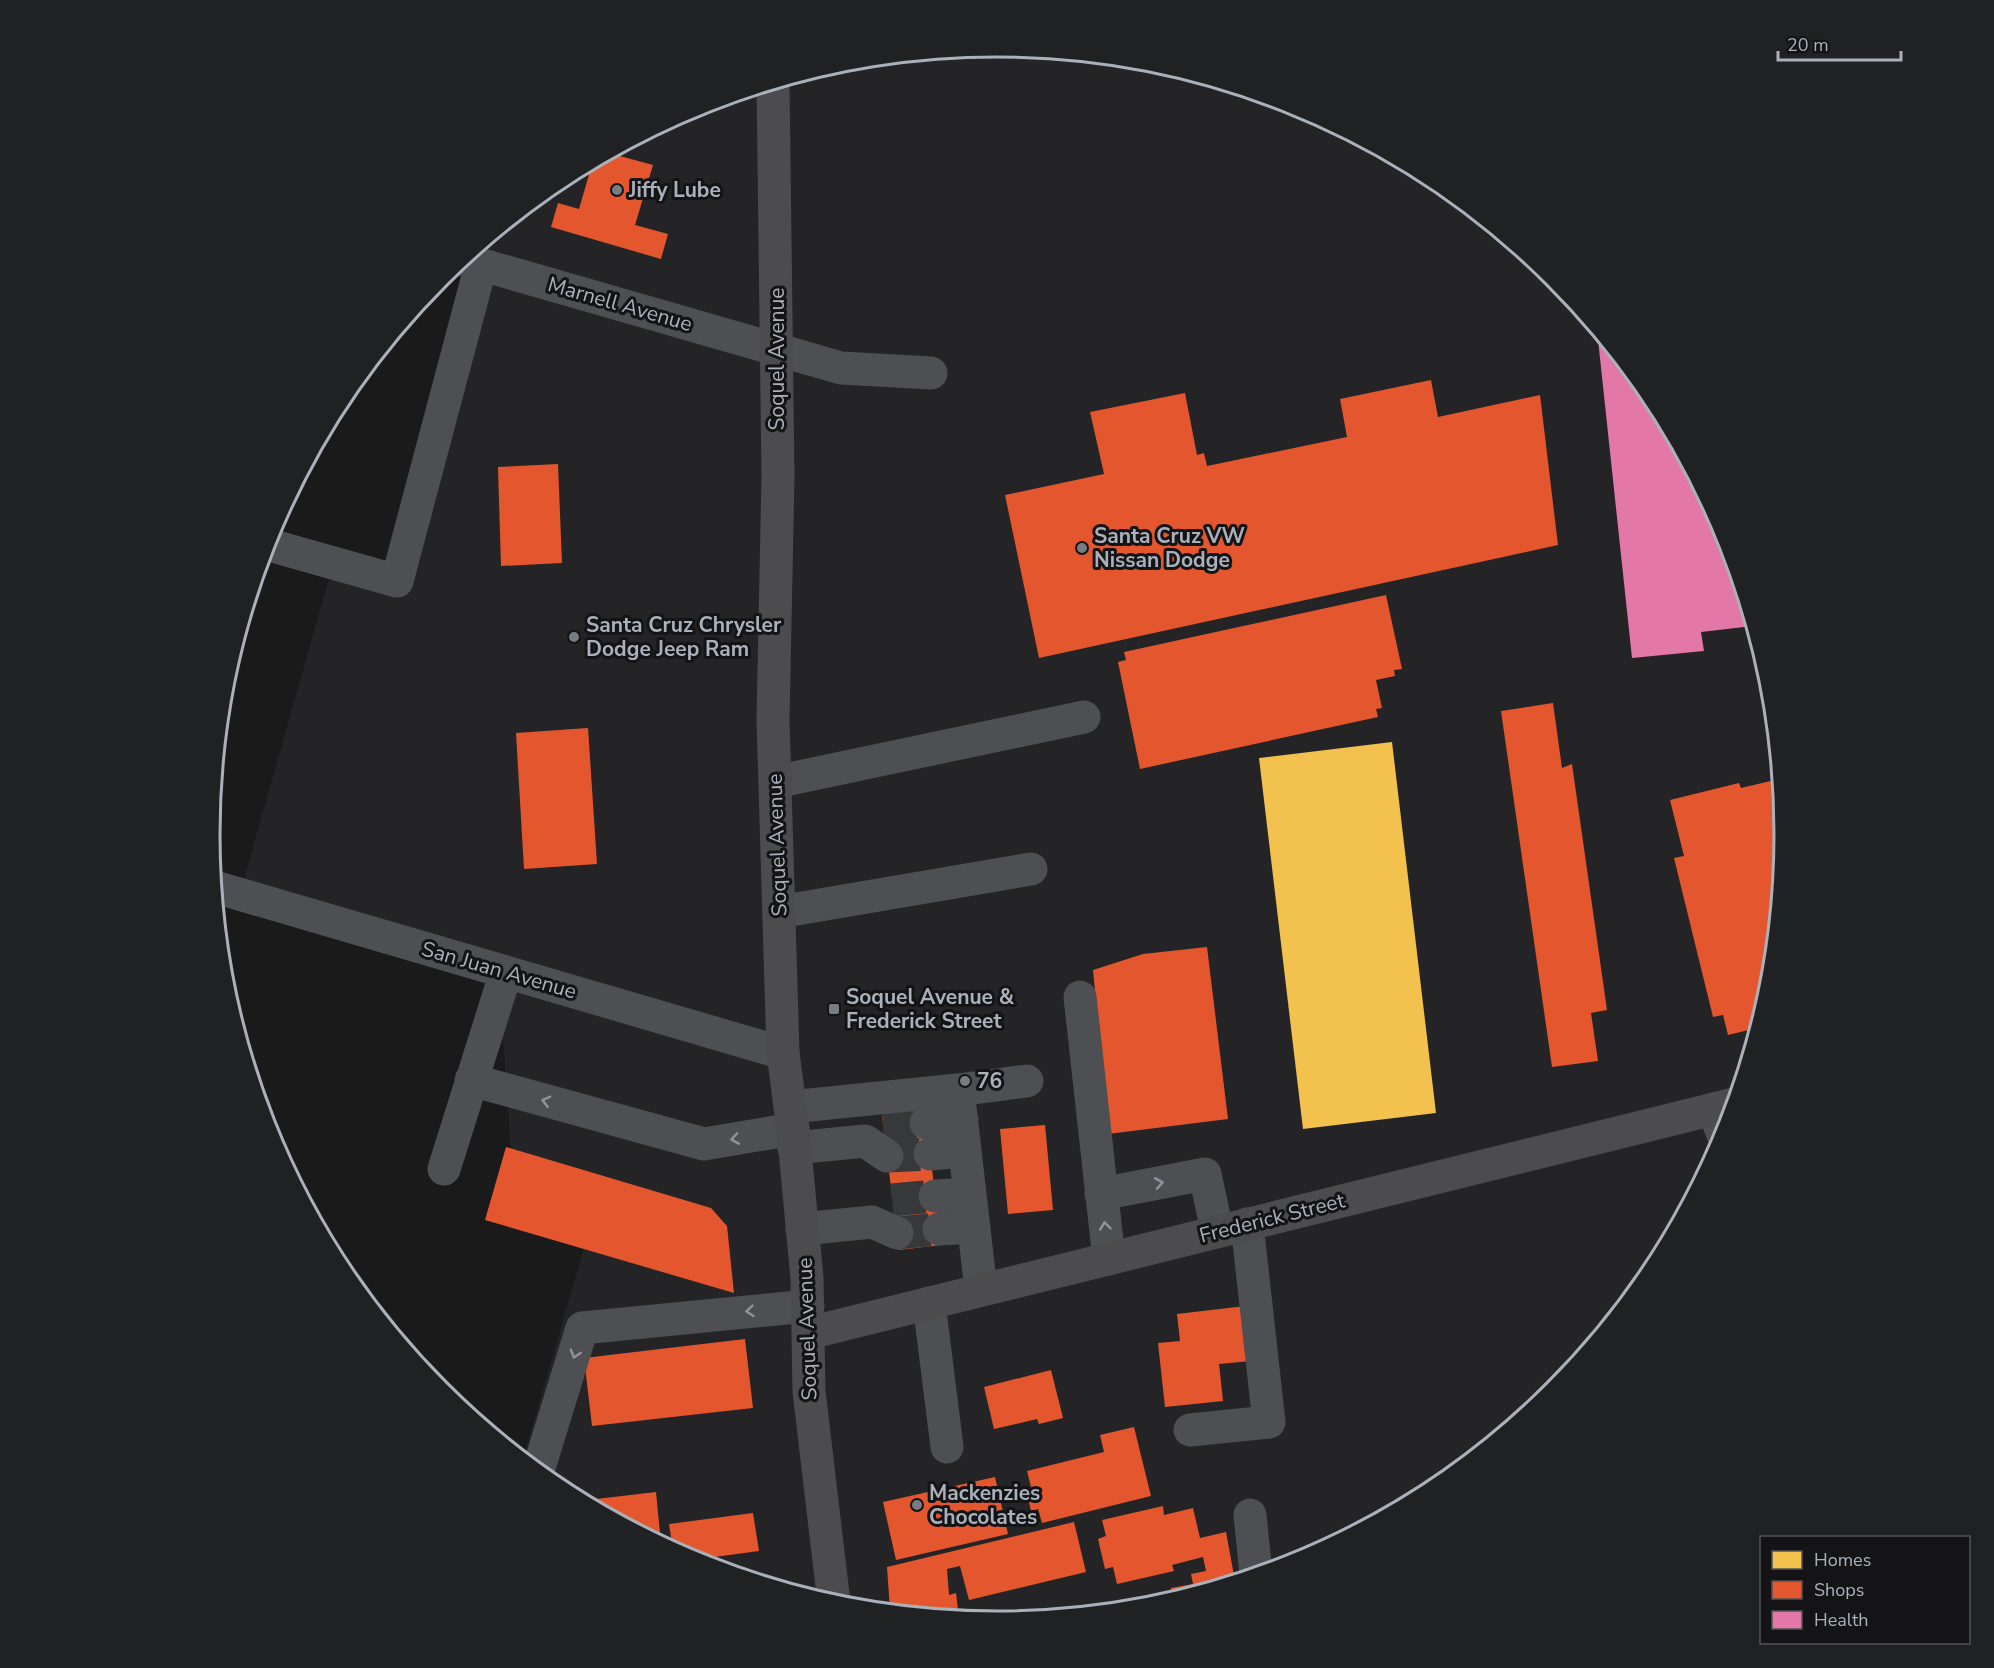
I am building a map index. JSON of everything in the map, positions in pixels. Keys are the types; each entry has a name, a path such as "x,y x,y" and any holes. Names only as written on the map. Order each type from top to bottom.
{"main road":[{"name":"Soquel Avenue","path":"773,90 778,476 773,720 783,1053 802,1228 808,1319 808,1391 833,1593"},
{"name":"Frederick Street","path":"808,1319 929,1303 1232,1228 1720,1117"}],"street":[{"name":"Marnell Avenue","path":"472,262 777,348 840,368 931,373"},
{"path":"275,547 397,581 471,264"},
{"path":"775,782 1084,717"},
{"path":"779,912 1031,869"},
{"name":"San Juan Avenue","path":"222,889 783,1053"},
{"path":"444,1169 506,972"},
{"path":"1080,997 1108,1259"},
{"path":"471,1080 704,1144 792,1128 962,1120"},
{"path":"930,1154 962,1120 1027,1082"},
{"path":"926,1122 962,1120"},
{"path":"962,1120 981,1290"},
{"path":"792,1128 878,1141"},
{"path":"1101,1194 1205,1174 1232,1228 1269,1422 1190,1430"},
{"path":"935,1196 970,1194"},
{"path":"802,1228 887,1218"},
{"path":"939,1229 974,1227"},
{"path":"929,1303 947,1448"},
{"path":"541,1462 582,1328 808,1319"},
{"path":"1250,1515 1255,1567"}],"shaded area":[{"path":"997,57 1048,59 1149,72 1198,83 1294,116 1386,161 1429,188 1509,250 1546,285 1581,322 1643,402 1694,490 1715,537 1748,633 1759,682 1772,783 1774,834 1772,885 1759,986 1748,1035 1715,1131 1694,1178 1643,1266 1581,1346 1546,1383 1509,1418 1429,1480 1341,1531 1294,1552 1198,1585 1149,1596 1048,1609 997,1611 946,1609 845,1596 796,1585 700,1552 608,1507 525,1451 588,1234 515,1212 498,965 241,889 336,554 384,567 464,270 524,218 565,188 653,137 747,98 796,83 896,64"}],"building: Homes":[{"path":"1392,742 1436,1113 1303,1129 1259,758"}],"building: Shops":[{"path":"618,156 653,165 635,225 668,234 661,259 551,227 558,203 579,209 590,173 608,161"},
{"path":"1431,380 1438,417 1540,395 1558,545 1039,658 1005,495 1104,474 1090,412 1185,393 1197,455 1204,453 1207,466 1347,437 1340,399"},
{"path":"558,464 562,563 501,566 498,467"},
{"path":"1386,595 1402,669 1394,670 1395,676 1376,680 1382,708 1376,709 1378,717 1140,769 1118,662 1126,660 1124,652"},
{"path":"1553,703 1562,768 1572,764 1607,1010 1591,1013 1598,1061 1552,1067 1501,711"},
{"path":"588,728 597,864 524,869 516,733"},
{"path":"1772,781 1774,834 1772,885 1759,986 1749,1030 1728,1035 1723,1015 1713,1017 1674,858 1684,856 1670,800 1739,783 1741,788"},
{"path":"1207,947 1228,1119 1108,1134 1093,970 1143,954"},
{"path":"925,1110 941,1245 899,1250 882,1116"},
{"path":"1045,1125 1053,1210 1008,1214 1000,1129"},
{"path":"506,1147 711,1208 727,1226 734,1293 485,1220"},
{"path":"1245,1306 1251,1361 1219,1364 1223,1401 1165,1407 1158,1343 1180,1341 1177,1314"},
{"path":"745,1339 753,1408 592,1426 584,1358"},
{"path":"1051,1370 1063,1418 1039,1424 1037,1419 994,1429 984,1387"},
{"path":"1134,1427 1151,1496 1042,1523 1038,1509 1031,1511 1027,1493 1032,1491 1027,1471 1104,1452 1100,1435"},
{"path":"995,1477 1008,1534 896,1560 883,1502"},
{"path":"656,1492 660,1534 608,1507 596,1499"},
{"path":"1163,1506 1164,1515 1193,1508 1200,1538 1226,1532 1234,1574 1171,1591 1171,1588 1193,1584 1191,1574 1206,1571 1203,1557 1172,1565 1174,1571 1117,1584 1113,1567 1105,1569 1098,1539 1106,1536 1102,1520"},
{"path":"753,1513 759,1551 713,1557 671,1539 669,1524"},
{"path":"1074,1522 1086,1572 969,1600 960,1566 947,1569 949,1595 956,1593 958,1609 890,1603 887,1567"}],"building: Health":[{"path":"1598,343 1643,402 1694,490 1733,584 1746,627 1701,632 1704,651 1632,658"}],"tunnel":[{"path":"883,1126 926,1123"},
{"path":"887,1156 930,1154"},
{"path":"892,1200 935,1196"},
{"path":"897,1233 939,1229"}],"place":[{"name":"Jiffy Lube","path":"617,190"},
{"name":"Santa Cruz VW Nissan Dodge","path":"1082,548"},
{"name":"Santa Cruz Chrysler Dodge Jeep Ram","path":"574,637"},
{"name":"Soquel Avenue & Frederick Street","path":"834,1009"},
{"name":"76","path":"965,1081"},
{"name":"Mackenzies Chocolates","path":"917,1505"}]}
